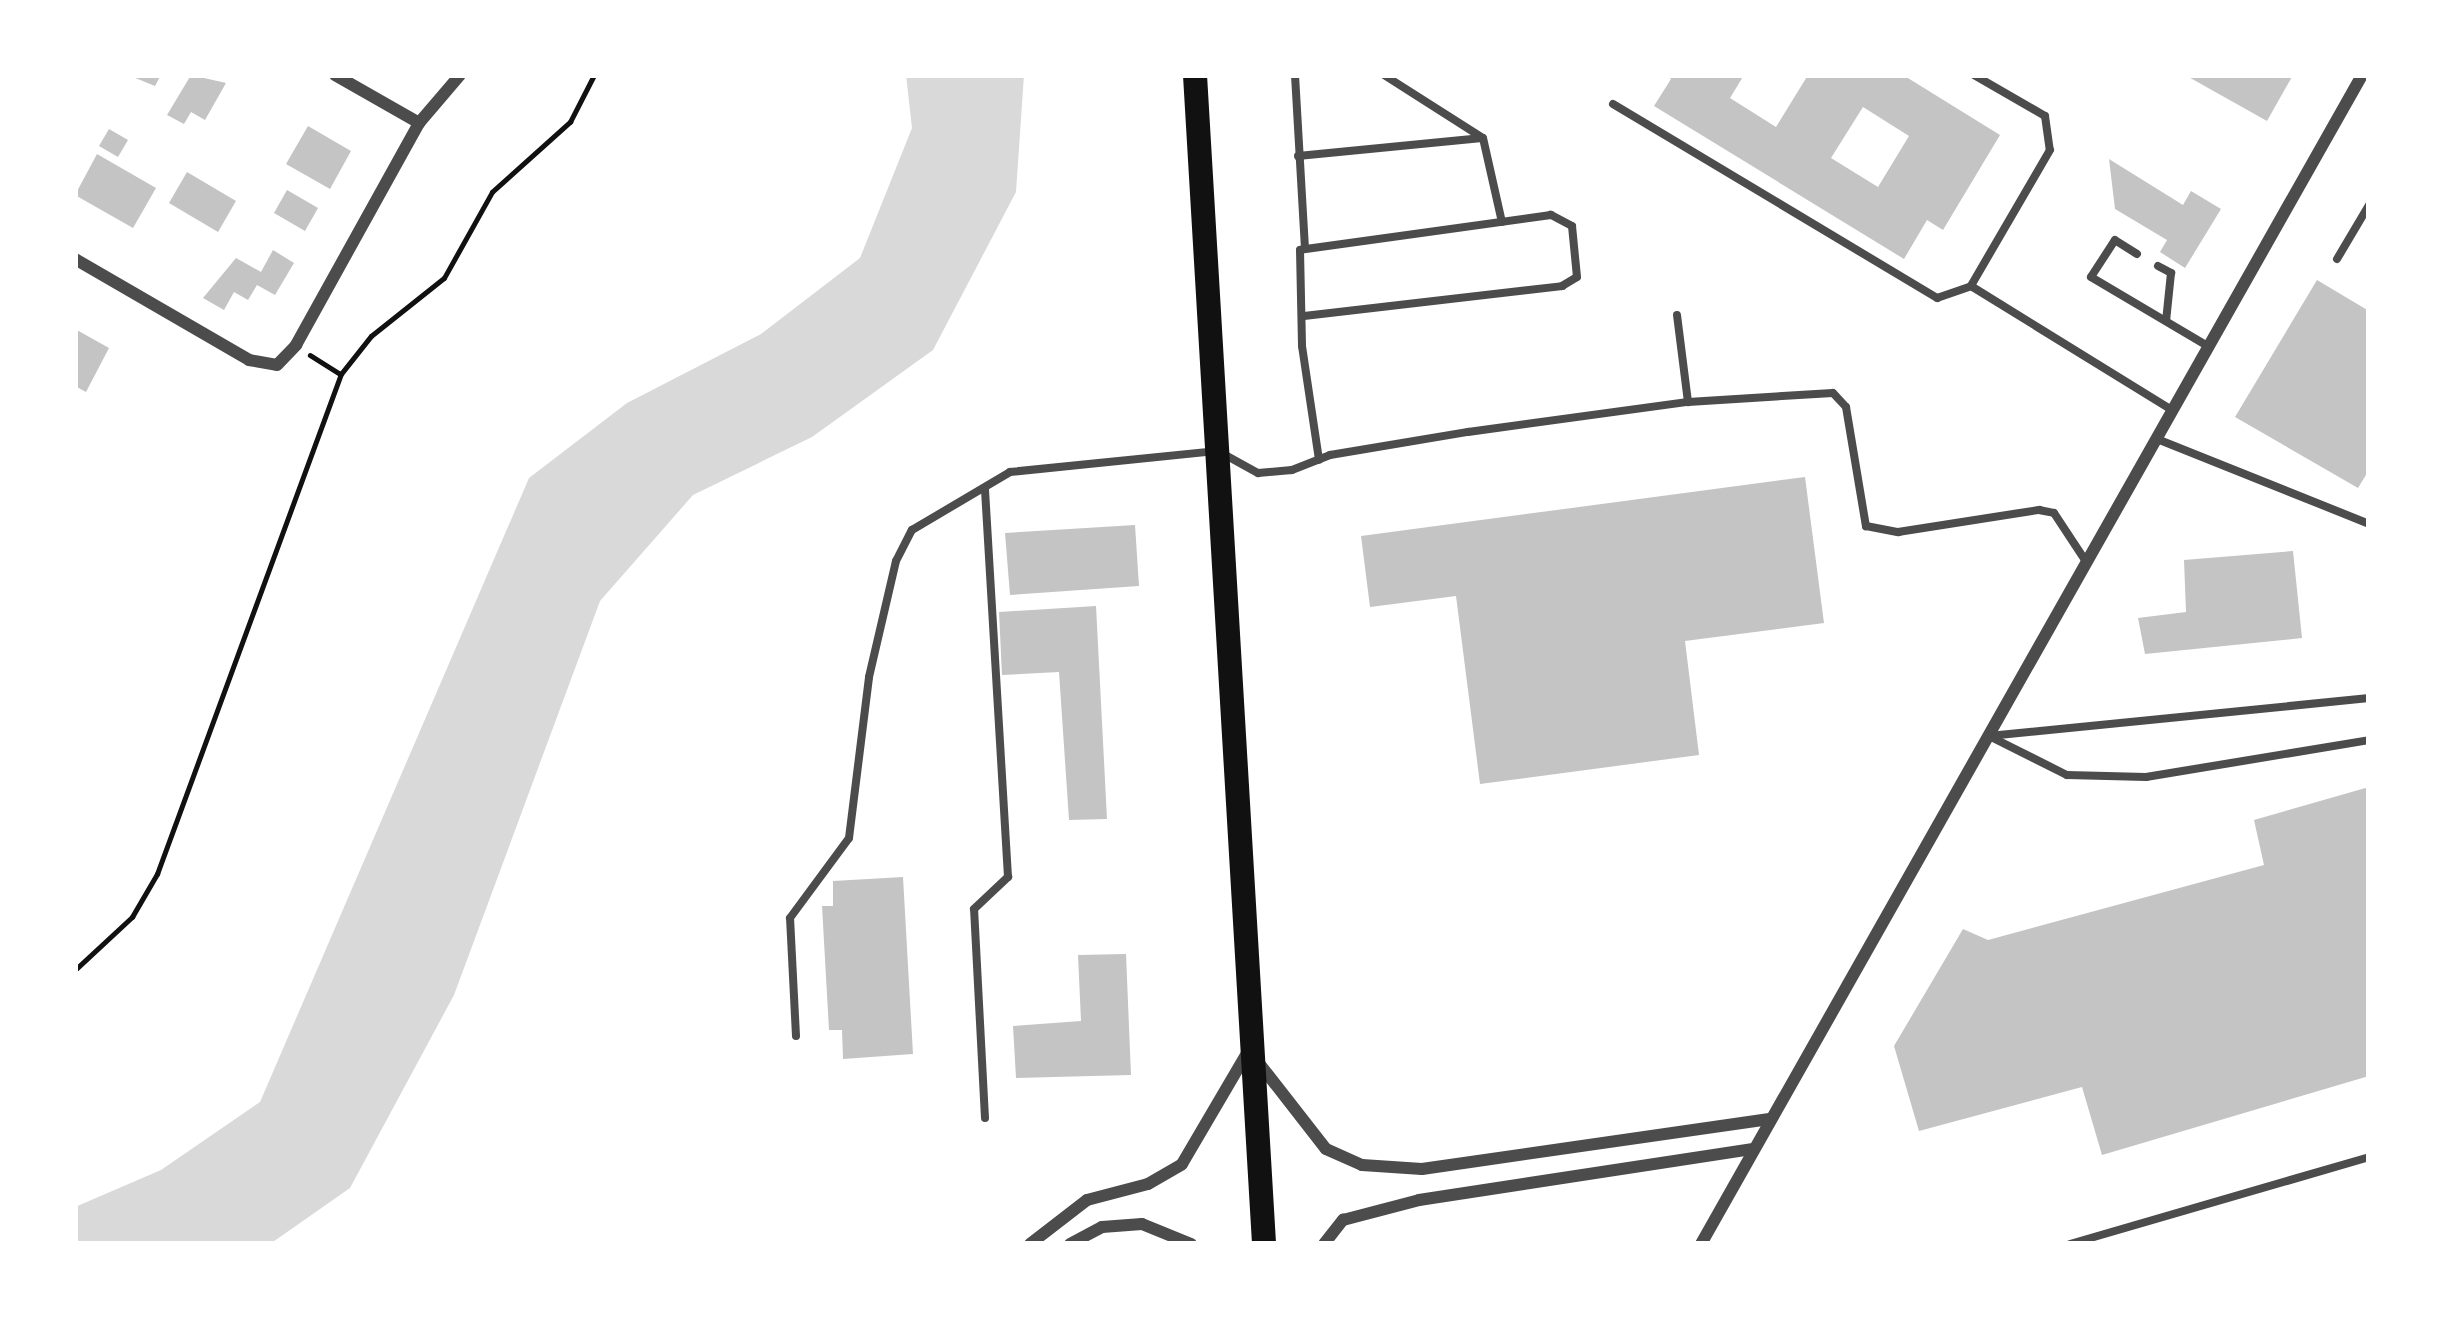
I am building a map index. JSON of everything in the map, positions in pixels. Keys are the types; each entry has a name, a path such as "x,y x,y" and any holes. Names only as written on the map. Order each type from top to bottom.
{"main road":[{"path":"1195,75 1264,1244"}],"street":[{"path":"335,75 419,123"},
{"path":"75,259 249,359 277,365 296,345 419,123 460,75"},
{"path":"1701,1244 2362,75"},
{"path":"1030,1244 1087,1200 1148,1184 1182,1164 1249,1048 1326,1149 1363,1165 1422,1169 1769,1119"},
{"path":"1324,1244 1343,1220 1419,1200 1753,1149"},
{"path":"1070,1244 1102,1227 1142,1224 1190,1244"}],"lane":[{"path":"1295,75 1305,248"},
{"path":"1384,75 1483,138 1502,222"},
{"path":"1613,104 1937,298 1971,286 2050,149 2045,116 1974,75"},
{"path":"1298,156 1483,138"},
{"path":"2336,259 2369,205"},
{"path":"1304,316 1562,286 1577,277 1569,219 1502,222 1305,248 1298,256 1304,316 1319,460"},
{"path":"2138,254 2115,240 2091,277 2206,345"},
{"path":"2158,266 2170,273 2165,321"},
{"path":"1971,286 2170,409"},
{"path":"1676,315 1688,402"},
{"path":"796,1036 790,918 849,838 869,677 896,561 912,530 1010,472 1218,451 1258,473 1688,402 1834,393 1846,407 1866,526 1898,532 2038,510 2054,514 2086,561"},
{"path":"2155,439 2369,524"},
{"path":"985,489 1008,877 974,909 985,1118"},
{"path":"1988,736 2369,698"},
{"path":"1988,736 2067,775 2146,777 2369,740"},
{"path":"2070,1244 2369,1157"}],"path":[{"path":"75,970 124,927 158,874 341,374 371,336 444,278 492,192 570,122 593,75"},
{"path":"296,345 341,374"}],"shaded area":[{"path":"906,75 1024,75 1016,192 933,350 812,437 693,495 600,601 454,995 350,1188 270,1244 75,1244 75,1207 161,1170 260,1102 529,478 627,403 761,334 860,258 912,128"}],"building":[{"path":"128,75 161,75 155,86"},
{"path":"191,75 226,83 205,120 191,112 184,124 167,115"},
{"path":"1665,75 1744,75 1730,98 1776,127 1808,75 1903,75 2000,135 1943,230 1927,220 1904,259 1654,106 1671,79","holes":["1863,107 1909,136 1878,187 1831,158"]},
{"path":"2185,75 2293,75 2267,121"},
{"path":"308,126 351,151 330,189 286,164"},
{"path":"109,129 128,140 118,157 99,146"},
{"path":"97,154 156,188 133,228 75,195"},
{"path":"2109,159 2183,205 2191,191 2221,209 2185,268 2160,252 2167,240 2115,209"},
{"path":"187,172 236,201 218,232 169,203"},
{"path":"287,190 318,208 305,231 274,213"},
{"path":"273,250 294,263 275,295 257,285 248,300 234,292 224,310 203,298 236,258 261,272"},
{"path":"2317,280 2369,311 2369,470 2358,488 2235,417"},
{"path":"75,329 109,348 86,392 75,386"},
{"path":"1805,477 1824,623 1685,641 1699,755 1480,784 1456,596 1370,607 1361,536"},
{"path":"1135,525 1139,586 1010,595 1005,533"},
{"path":"2293,551 2302,638 2145,654 2138,618 2186,612 2184,560"},
{"path":"1096,606 1107,819 1069,820 1059,672 1002,675 999,612"},
{"path":"2369,787 2369,1076 2102,1155 2082,1087 1919,1131 1894,1046 1963,929 1988,940 2264,865 2254,820"},
{"path":"903,877 913,1054 843,1059 842,1030 829,1030 822,906 833,906 833,881"},
{"path":"1126,954 1131,1075 1016,1078 1013,1026 1081,1021 1078,955"}]}
